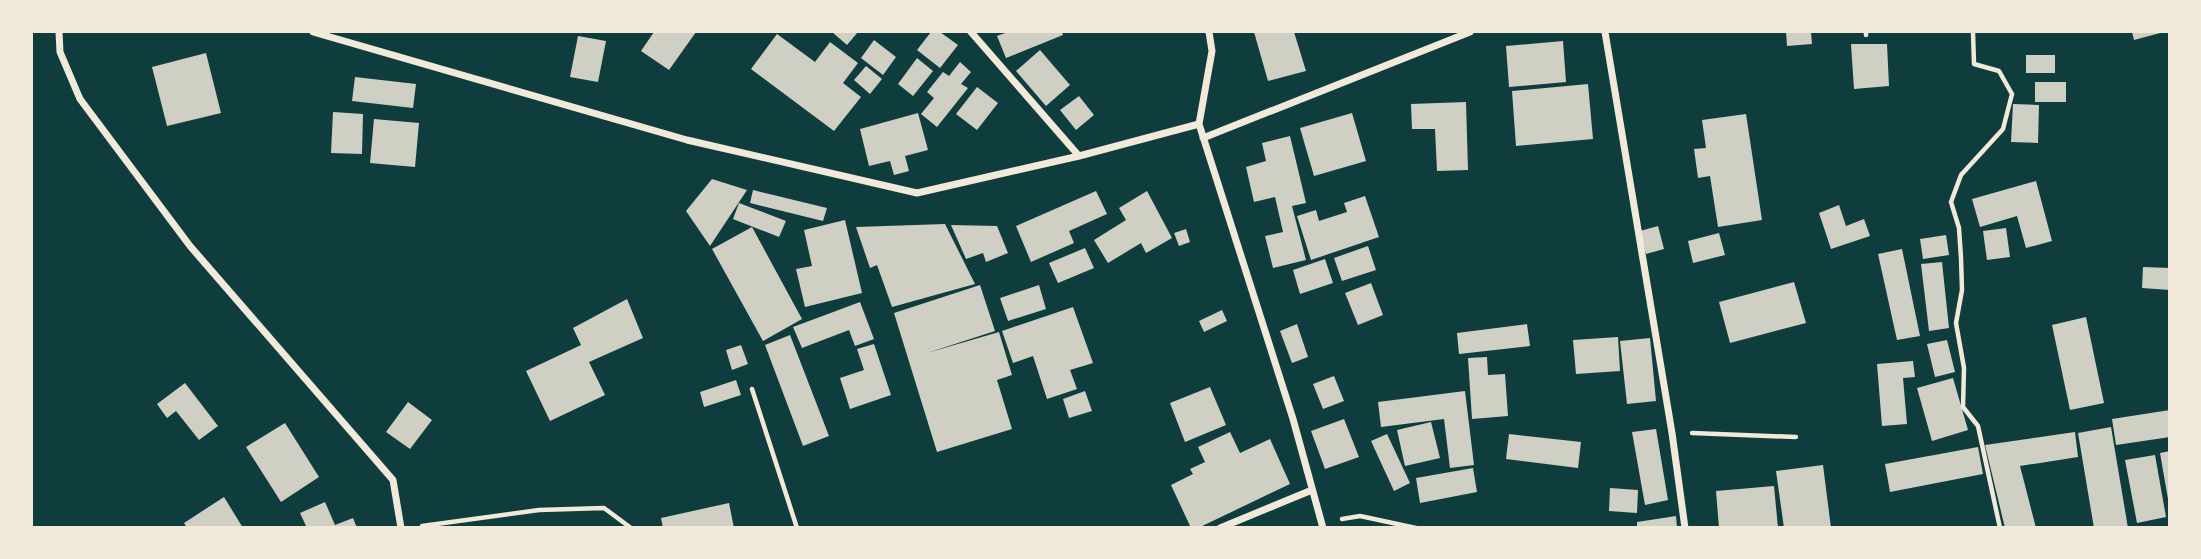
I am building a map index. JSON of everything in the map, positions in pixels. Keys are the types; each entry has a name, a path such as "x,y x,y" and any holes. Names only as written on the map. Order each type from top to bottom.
{"street":[{"path":"59,32 60,52 80,99 190,246 393,480 401,527"},
{"path":"313,32 687,140 917,193 1079,156 1199,124"},
{"path":"971,32 1079,156"},
{"path":"1209,32 1212,51 1199,124 1293,419 1322,525"},
{"path":"1203,138 1470,32"},
{"path":"1605,32 1672,433 1685,527"},
{"path":"1220,527 1312,490"}],"path":[{"path":"1973,32 1975,64 1999,71 2012,94 2003,129 1961,175 1951,202 1959,228 1961,258 1962,290 1956,323 1965,368 1963,407 1978,426 2000,527"},
{"path":"752,389 797,527"},
{"path":"1672,433 1796,437"},
{"path":"417,526 539,510 604,508 631,527"},
{"path":"1322,525 1360,516 1385,524 1416,527"}],"building":[{"path":"654,32 696,32 669,70 641,51"},
{"path":"832,32 858,32 847,45"},
{"path":"931,32 940,32 958,45 940,68 917,50"},
{"path":"1008,32 1062,32 1063,35 1006,58 997,36"},
{"path":"1254,32 1294,32 1306,71 1268,81"},
{"path":"1786,32 1811,32 1812,44 1787,46"},
{"path":"2132,32 2164,32 2134,40"},
{"path":"777,34 815,62 830,42 858,63 843,83 861,97 834,131 751,69"},
{"path":"578,36 606,41 598,82 570,77"},
{"path":"874,40 896,57 883,75 861,58"},
{"path":"1563,41 1566,82 1509,87 1506,46"},
{"path":"1851,44 1887,44 1889,86 1854,89"},
{"path":"1040,50 1070,85 1046,106 1016,71"},
{"path":"206,53 221,113 167,126 152,67"},
{"path":"2026,55 2055,55 2055,73 2026,73"},
{"path":"917,58 933,71 913,96 898,84"},
{"path":"960,62 971,72 961,84 968,88 937,127 921,114 934,98 927,92 943,72 949,76"},
{"path":"866,66 882,79 870,94 854,80"},
{"path":"355,77 416,84 413,108 352,101"},
{"path":"2035,82 2066,82 2066,102 2035,102"},
{"path":"1588,84 1593,139 1516,146 1512,91"},
{"path":"977,87 998,103 977,130 956,114"},
{"path":"1079,96 1094,115 1076,130 1060,110"},
{"path":"1466,102 1468,170 1437,171 1435,129 1412,129 1411,104"},
{"path":"2013,104 2039,105 2038,143 2011,142"},
{"path":"333,112 363,114 362,154 331,153"},
{"path":"918,113 928,150 905,156 909,171 894,175 890,161 869,166 860,129"},
{"path":"1352,113 1366,161 1314,176 1300,128"},
{"path":"1746,114 1762,220 1718,227 1710,176 1698,178 1694,149 1706,148 1702,120"},
{"path":"374,119 419,123 415,167 370,163"},
{"path":"1290,136 1306,203 1292,206 1306,260 1273,268 1265,236 1283,232 1275,197 1254,202 1246,167 1266,161 1262,143"},
{"path":"712,179 747,190 710,246 686,211"},
{"path":"2036,181 2052,241 2026,248 2017,216 1980,227 1972,199"},
{"path":"753,190 827,208 823,221 750,203"},
{"path":"1096,191 1107,214 1069,231 1074,243 1031,262 1016,226"},
{"path":"1147,191 1172,238 1146,253 1141,243 1108,263 1094,240 1126,220 1119,208"},
{"path":"1365,196 1379,237 1311,260 1297,216 1316,210 1319,221 1347,212 1344,203"},
{"path":"739,203 786,221 779,237 733,219"},
{"path":"1839,205 1846,226 1864,219 1870,236 1831,249 1819,213"},
{"path":"845,220 862,293 805,307 796,269 812,266 804,230"},
{"path":"945,224 975,284 892,307 877,265 870,268 856,227"},
{"path":"951,225 997,226 1008,253 986,262 983,253 966,259"},
{"path":"1658,226 1664,249 1646,254 1640,231"},
{"path":"752,227 802,319 763,341 712,249"},
{"path":"2006,228 2010,257 1987,260 1983,231"},
{"path":"1186,229 1190,242 1179,246 1174,233"},
{"path":"1719,233 1725,255 1693,263 1688,241"},
{"path":"1946,235 1949,255 1923,259 1920,239"},
{"path":"1368,246 1376,270 1342,281 1334,258"},
{"path":"1085,248 1094,268 1058,283 1049,263"},
{"path":"1902,249 1920,336 1897,340 1878,254"},
{"path":"1325,259 1333,283 1300,294 1293,270"},
{"path":"1942,262 1949,328 1929,331 1921,264"},
{"path":"2143,267 2170,268 2170,290 2142,288"},
{"path":"1794,282 1806,323 1730,343 1719,302"},
{"path":"1371,283 1383,315 1358,325 1345,293"},
{"path":"980,285 995,331 927,353 999,332 1012,375 997,380 1012,429 937,452 894,313"},
{"path":"1039,285 1046,309 1008,321 1000,298"},
{"path":"627,299 643,338 589,362 605,395 550,421 526,371 581,345 573,328"},
{"path":"860,302 874,339 855,346 849,330 802,348 793,327"},
{"path":"1073,307 1093,363 1070,370 1077,389 1047,399 1033,356 1013,363 1002,331"},
{"path":"1222,310 1227,321 1204,332 1199,321"},
{"path":"2086,317 2104,403 2070,410 2052,325"},
{"path":"1297,324 1308,357 1292,363 1280,331"},
{"path":"1527,324 1530,346 1459,354 1457,333"},
{"path":"790,335 829,436 803,446 765,345"},
{"path":"1618,337 1620,371 1576,374 1573,340"},
{"path":"1650,338 1656,401 1627,404 1620,341"},
{"path":"1947,340 1955,372 1935,377 1927,344"},
{"path":"874,344 891,395 850,409 840,378 864,370 857,349"},
{"path":"741,345 748,364 732,370 726,350"},
{"path":"1487,357 1488,375 1505,374 1508,416 1472,419 1468,358"},
{"path":"1913,361 1915,377 1903,378 1907,424 1882,426 1877,364"},
{"path":"1334,376 1344,401 1323,409 1313,384"},
{"path":"1953,378 1968,430 1932,441 1917,388"},
{"path":"736,380 741,395 704,407 700,392"},
{"path":"185,383 218,426 199,440 176,411 167,418 157,404"},
{"path":"1210,387 1226,425 1185,442 1170,403"},
{"path":"1085,391 1092,411 1069,418 1063,399"},
{"path":"1465,391 1474,465 1450,468 1444,419 1381,427 1378,402"},
{"path":"408,402 432,420 410,449 386,432"},
{"path":"2170,410 2170,437 2116,445 2112,419"},
{"path":"1344,419 1359,457 1325,469 1311,431"},
{"path":"1431,422 1440,458 1405,466 1397,430"},
{"path":"285,423 319,477 281,502 246,447"},
{"path":"2111,427 2128,528 2094,528 2078,433"},
{"path":"1656,429 1668,500 1645,505 1632,432"},
{"path":"1230,432 1240,453 1270,439 1290,484 1198,528 1191,528 1171,485 1193,474 1190,469 1205,462 1198,447"},
{"path":"2075,432 2078,457 2020,466 2036,528 2005,528 1985,445"},
{"path":"1387,434 1410,483 1394,491 1371,441"},
{"path":"1509,434 1581,442 1578,468 1506,459"},
{"path":"1978,447 1983,474 1890,492 1885,464"},
{"path":"2170,451 2170,499 2168,499 2160,453"},
{"path":"2155,455 2166,517 2137,523 2125,460"},
{"path":"1823,465 1831,528 1784,528 1776,471"},
{"path":"1473,468 1477,492 1420,503 1416,478"},
{"path":"1774,486 1778,528 1719,528 1716,491"},
{"path":"1610,488 1638,490 1637,513 1609,511"},
{"path":"224,497 243,528 187,528 184,523"},
{"path":"325,502 335,525 353,518 357,528 307,528 300,513"},
{"path":"729,503 734,528 663,528 661,518"},
{"path":"1676,516 1677,528 1637,528 1637,522"}]}
